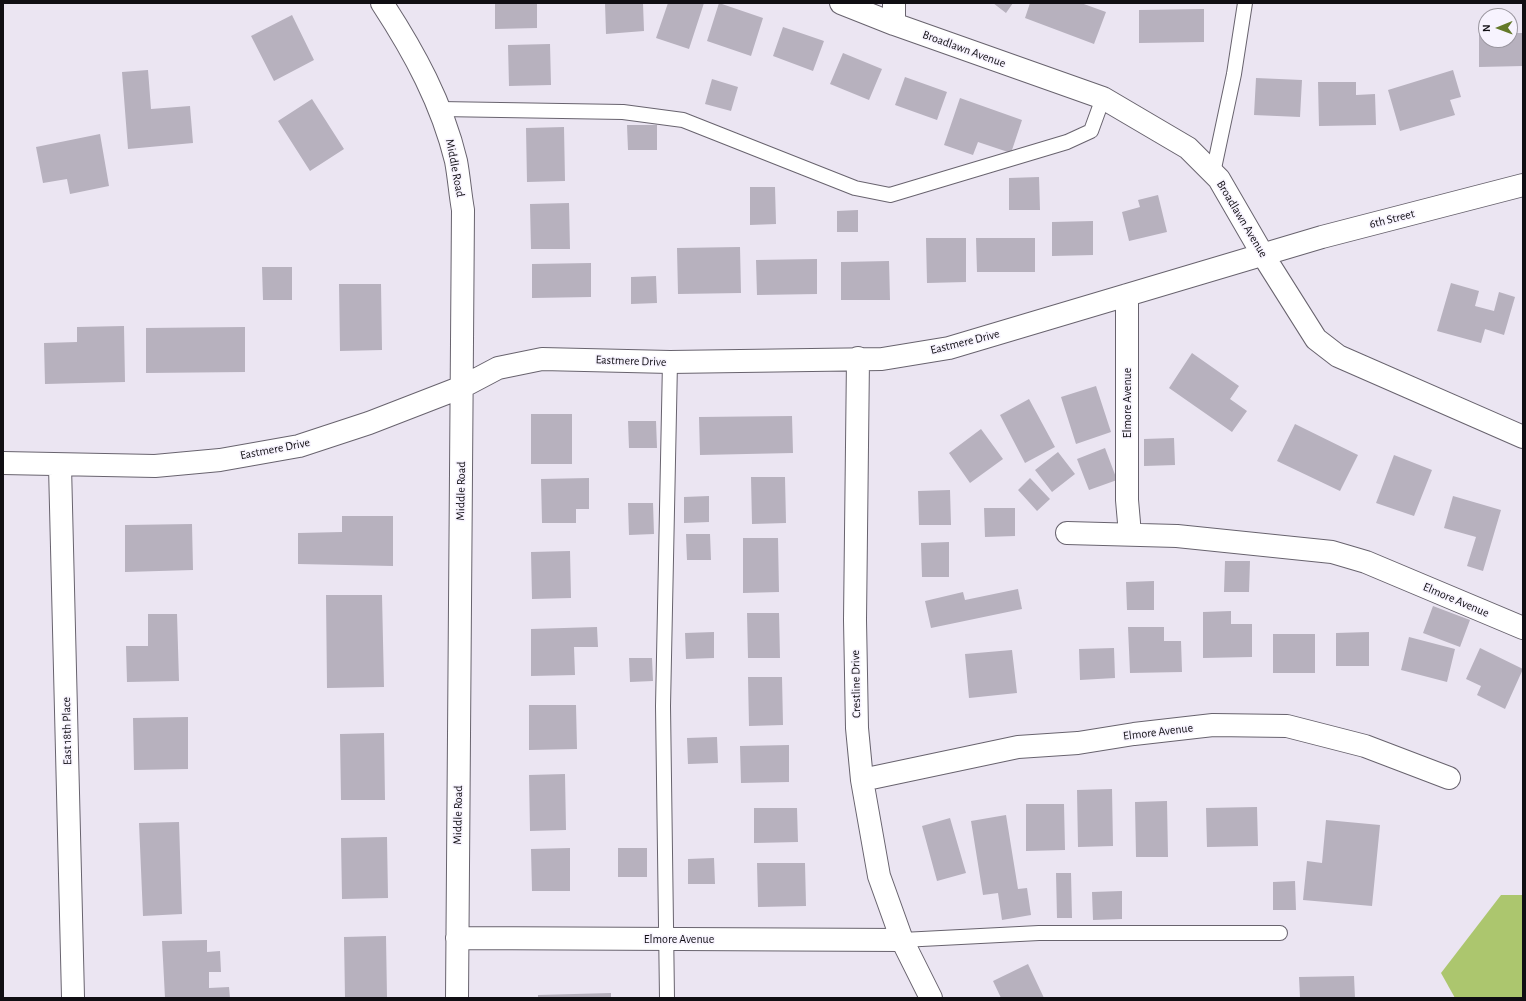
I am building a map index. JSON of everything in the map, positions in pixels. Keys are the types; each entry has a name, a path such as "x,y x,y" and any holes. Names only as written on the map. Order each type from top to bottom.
{"street":[{"name":"Middle Road","path":"382,3 421,67 440,109 456,161 462,210 457,998"},
{"name":"Broadlawn Avenue","path":"841,3 894,13 1103,98 1188,148 1219,179 1263,255 1316,339 1338,356 1523,437"},
{"name":"6th Street","path":"1263,255 1322,237 1523,185"},
{"name":"Eastmere Drive","path":"3,463 60,466 155,466 220,460 300,446 369,423 462,387 498,368 542,359 670,362 858,358 882,359 949,348 1263,255"},
{"name":"Elmore Avenue","path":"1127,295 1127,492 1130,534"},
{"name":"Crestline Drive","path":"858,358 855,620 857,728 862,780 879,876 902,940 931,998"},
{"name":"East 18th Place","path":"60,466 73,997"},
{"name":"Elmore Avenue","path":"1067,533 1177,536 1332,552 1366,562 1523,628"},
{"name":"Elmore Avenue","path":"862,780 1018,747 1078,743 1134,734 1213,726 1287,726 1365,746 1449,778"},
{"name":"Elmore Avenue","path":"457,938 902,940"}],"lane":[{"path":"1213,173 1234,74 1245,3"},
{"path":"440,109 623,112 683,120 855,188 890,195 1067,142 1091,131 1103,98"},
{"path":"667,998 663,706 670,362"},
{"path":"902,940 1039,933 1280,933"}],"green space":[{"path":"1501,895 1523,895 1523,998 1455,998 1441,973"}],"building":[{"path":"495,3 537,3 537,28 495,29"},
{"path":"605,3 643,3 644,31 606,34"},
{"path":"668,3 704,3 689,49 656,38"},
{"path":"719,3 763,18 751,56 707,41"},
{"path":"993,3 1013,3 1006,13"},
{"path":"1030,3 1081,3 1106,12 1094,44 1025,18"},
{"path":"1204,9 1204,42 1139,43 1139,10"},
{"path":"292,15 314,60 274,81 251,36"},
{"path":"783,27 824,41 813,71 773,56"},
{"path":"1518,33 1523,33 1523,66 1479,67 1479,48 1518,48"},
{"path":"550,44 551,85 509,86 508,45"},
{"path":"843,53 882,69 869,100 830,84"},
{"path":"148,70 151,109 190,106 193,143 128,149 122,72"},
{"path":"1453,70 1461,97 1450,100 1455,115 1400,131 1388,90"},
{"path":"905,77 947,92 937,120 895,105"},
{"path":"1256,78 1302,80 1300,117 1254,115"},
{"path":"712,79 738,87 731,111 705,104"},
{"path":"1318,82 1356,82 1356,95 1375,94 1376,125 1319,126"},
{"path":"960,98 1022,120 1011,153 978,142 973,155 944,145"},
{"path":"312,99 344,149 310,171 278,121"},
{"path":"627,125 657,125 657,150 628,150"},
{"path":"564,127 565,181 527,182 526,128"},
{"path":"100,134 109,186 70,194 67,179 43,183 36,147"},
{"path":"1039,177 1040,210 1009,210 1009,178"},
{"path":"750,187 775,187 776,224 750,225"},
{"path":"1158,195 1167,232 1129,241 1122,212 1140,207 1138,200"},
{"path":"569,203 570,249 531,249 530,204"},
{"path":"858,210 858,232 837,232 837,211"},
{"path":"1093,221 1093,255 1052,256 1052,222"},
{"path":"926,238 966,238 966,282 927,283"},
{"path":"976,238 1035,238 1035,272 977,272"},
{"path":"740,247 741,293 678,294 677,248"},
{"path":"817,259 817,294 757,295 756,260"},
{"path":"889,261 890,300 841,300 841,262"},
{"path":"591,263 591,297 532,298 532,264"},
{"path":"262,267 292,267 292,300 263,300"},
{"path":"656,276 657,303 631,304 631,277"},
{"path":"1451,283 1479,291 1475,306 1494,311 1499,292 1515,297 1504,335 1485,329 1481,343 1437,331"},
{"path":"339,284 381,284 382,350 340,351"},
{"path":"124,326 125,382 45,384 44,343 77,342 77,327"},
{"path":"245,327 245,372 146,373 146,328"},
{"path":"1192,353 1239,386 1230,399 1247,411 1232,432 1169,388"},
{"path":"1096,386 1111,432 1076,444 1061,397"},
{"path":"1029,399 1055,447 1025,463 1000,415"},
{"path":"531,414 572,414 572,464 531,464"},
{"path":"792,416 793,453 700,455 699,417"},
{"path":"628,421 656,421 657,448 629,448"},
{"path":"1295,424 1358,455 1340,491 1277,461"},
{"path":"981,429 1003,459 970,483 949,453"},
{"path":"1174,438 1175,465 1144,466 1144,439"},
{"path":"1105,448 1117,480 1089,490 1077,459"},
{"path":"1058,452 1075,474 1052,492 1035,470"},
{"path":"1394,455 1432,470 1414,516 1376,503"},
{"path":"751,477 785,477 786,523 752,524"},
{"path":"589,478 589,509 576,509 576,523 542,523 541,479"},
{"path":"1030,478 1050,499 1037,511 1018,490"},
{"path":"950,490 951,525 919,525 918,491"},
{"path":"709,496 709,522 684,523 684,497"},
{"path":"1453,496 1501,510 1483,571 1467,566 1476,537 1444,528"},
{"path":"628,503 653,503 654,534 629,535"},
{"path":"984,508 1015,508 1015,536 985,537"},
{"path":"342,516 393,516 393,566 298,564 298,533 342,532"},
{"path":"192,524 193,570 125,572 125,525"},
{"path":"686,534 710,534 711,560 687,560"},
{"path":"743,538 778,538 779,592 743,593"},
{"path":"949,542 949,577 922,577 921,543"},
{"path":"570,551 571,598 532,599 531,552"},
{"path":"1225,561 1250,561 1249,592 1224,592"},
{"path":"1154,581 1154,610 1127,610 1126,582"},
{"path":"1018,589 1022,609 931,628 925,601 963,592 965,600"},
{"path":"326,595 382,595 384,687 327,688"},
{"path":"1433,606 1470,620 1460,647 1423,633"},
{"path":"1231,611 1231,624 1252,624 1252,657 1203,658 1203,612"},
{"path":"747,613 779,613 780,658 748,658"},
{"path":"148,614 177,614 179,681 127,682 126,646 148,646"},
{"path":"597,627 598,647 574,647 575,675 531,676 531,629"},
{"path":"1128,627 1164,627 1164,641 1181,641 1182,672 1130,673"},
{"path":"714,632 714,658 686,659 685,633"},
{"path":"1369,632 1369,666 1336,666 1336,633"},
{"path":"1273,634 1315,634 1315,673 1273,673"},
{"path":"1409,637 1455,649 1447,682 1401,670"},
{"path":"1114,648 1115,678 1080,680 1079,649"},
{"path":"1480,648 1523,669 1505,709 1477,695 1481,686 1466,679"},
{"path":"1012,650 1017,693 969,698 965,654"},
{"path":"629,658 652,658 653,681 630,682"},
{"path":"748,677 782,677 783,725 749,726"},
{"path":"529,705 576,705 577,749 529,750"},
{"path":"188,717 188,769 134,770 133,718"},
{"path":"384,733 385,800 341,800 340,734"},
{"path":"717,737 718,763 688,764 687,738"},
{"path":"789,745 789,782 741,783 740,746"},
{"path":"565,774 566,830 530,831 529,775"},
{"path":"1112,789 1113,846 1078,847 1077,790"},
{"path":"1167,801 1168,857 1136,857 1135,802"},
{"path":"1026,804 1064,804 1065,850 1026,851"},
{"path":"1257,807 1258,846 1207,847 1206,808"},
{"path":"754,808 797,808 798,842 754,843"},
{"path":"1006,815 1018,889 1027,888 1031,915 1002,920 998,893 983,895 971,821"},
{"path":"950,818 966,873 937,881 922,826"},
{"path":"1326,820 1380,825 1372,906 1303,900 1307,861 1322,863"},
{"path":"179,822 182,914 143,916 139,823"},
{"path":"387,837 388,898 342,899 341,838"},
{"path":"570,848 570,891 532,891 531,849"},
{"path":"618,848 647,848 647,877 618,877"},
{"path":"714,858 715,884 688,884 688,859"},
{"path":"757,863 805,863 806,906 758,907"},
{"path":"1056,873 1071,873 1072,918 1057,918"},
{"path":"1295,881 1296,910 1273,910 1273,882"},
{"path":"1122,891 1122,919 1093,920 1092,892"},
{"path":"386,936 387,998 345,998 344,937"},
{"path":"207,940 207,952 220,951 221,972 209,972 209,988 229,987 230,998 165,998 162,941"},
{"path":"1028,964 1044,998 1001,998 993,981"},
{"path":"1354,976 1355,998 1300,998 1299,977"},
{"path":"611,993 611,998 538,998 538,995"}]}
